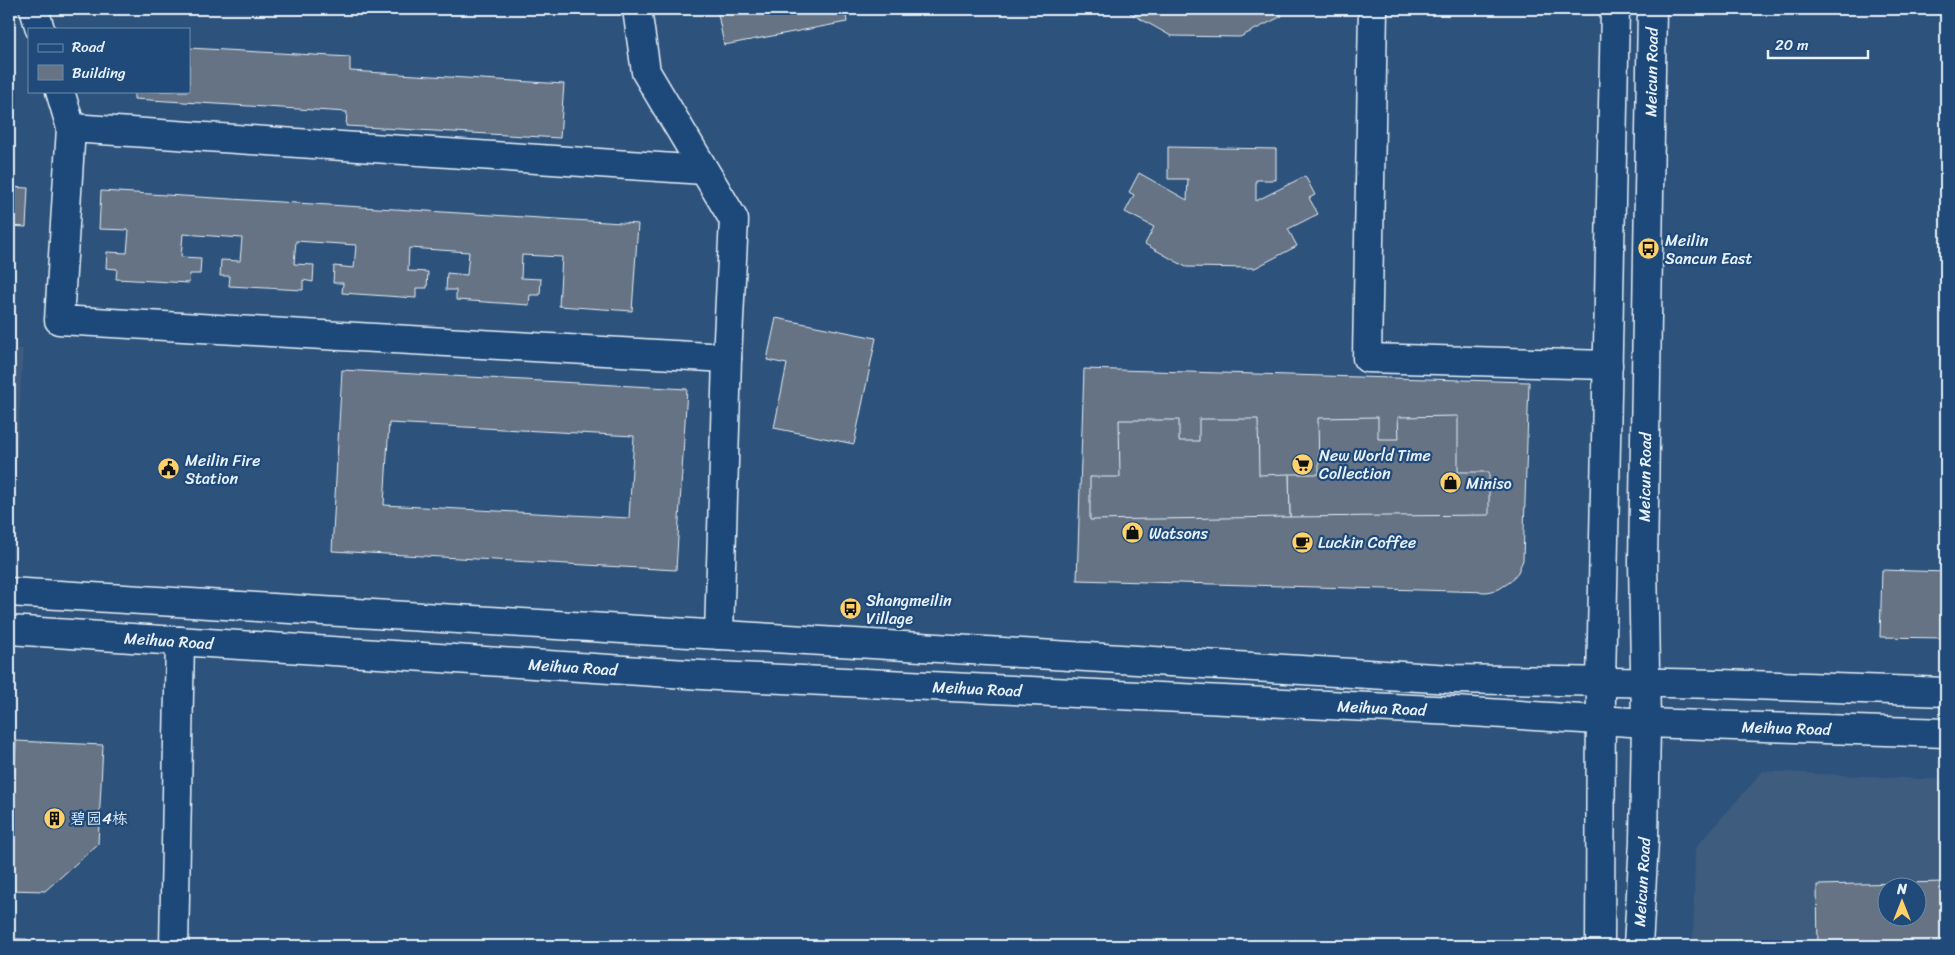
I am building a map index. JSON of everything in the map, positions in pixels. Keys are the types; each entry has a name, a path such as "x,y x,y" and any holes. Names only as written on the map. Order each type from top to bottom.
{"main road":[{"path":"34,9 40,28"},
{"path":"637,9 646,72 734,220 719,635"},
{"path":"1373,9 1367,358 1608,365"},
{"path":"1600,946 1601,683 1615,9"},
{"name":"Meicun Road","path":"1638,946 1644,841 1646,723 1643,562 1652,9"},
{"path":"60,92 71,128 59,320 728,358"},
{"path":"71,128 704,170"},
{"name":"Meihua Road","path":"9,592 1452,679 1721,684 1946,692"},
{"name":"Meihua Road","path":"9,630 717,676 1415,709 1646,723 1946,733"},
{"path":"174,946 180,641"}],"shaded area":[{"path":"9,348 23,349 10,572 9,572"},
{"path":"1763,771 1946,780 1946,946 1693,946 1695,848"}],"green space":[{"path":"9,938 27,939 27,946 9,946"}],"building":[{"path":"717,9 845,9 847,22 724,45"},
{"path":"1133,9 1279,9 1282,16 1240,37 1171,36 1130,13"},
{"path":"190,48 350,57 350,71 564,84 560,138 346,126 347,112 134,99 134,92 190,92"},
{"path":"1168,147 1276,149 1276,180 1256,180 1256,201 1305,176 1315,195 1309,198 1318,214 1288,229 1297,246 1255,268 1186,267 1145,244 1154,227 1125,212 1134,195 1129,192 1139,173 1187,200 1188,179 1168,179"},
{"path":"9,187 28,188 26,227 9,226"},
{"path":"101,191 638,224 632,311 559,306 562,257 522,255 521,278 541,279 540,295 530,295 529,305 456,300 456,290 446,290 447,273 467,275 469,252 409,248 408,271 428,272 427,288 416,288 416,298 342,293 343,283 333,283 334,266 354,268 356,245 296,241 294,264 314,265 313,282 303,280 303,290 229,286 230,276 220,276 221,260 240,261 242,238 183,234 181,257 201,258 200,274 190,274 189,283 116,279 117,269 106,268 107,252 127,253 129,230 99,229"},
{"path":"9,249 14,249 13,265 9,265"},
{"path":"776,318 876,338 854,444 774,428 787,364 767,360"},
{"name":"New World Time Collection","path":"1084,369 1529,382 1523,560 1518,572 1510,582 1499,589 1487,592 1077,580"},
{"path":"342,370 687,389 676,570 332,551","holes":["389,423 634,436 629,518 384,505"]},
{"path":"1458,416 1458,472 1489,472 1489,515 1290,517 1289,474 1319,474 1318,418 1378,417 1378,439 1399,439 1398,417"},
{"path":"1199,419 1258,419 1259,475 1289,474 1290,517 1090,520 1090,477 1120,477 1119,420 1179,420 1179,441 1199,441"},
{"path":"1882,570 1946,572 1946,638 1880,637"},
{"name":"碧园4栋","path":"16,741 103,745 98,844 45,891 9,890 9,792 14,793"},
{"path":"1928,882 1946,882 1946,946 1818,946 1817,885 1878,884 1878,928 1928,928"}],"place":[{"name":"Meilin Sancun East","path":"1649,249"},
{"name":"New World Time Collection","path":"1303,464"},
{"name":"Meilin Fire Station","path":"169,469"},
{"name":"Miniso","path":"1450,483"},
{"name":"Watsons","path":"1133,533"},
{"name":"Luckin Coffee","path":"1302,542"},
{"name":"Shangmeilin Village","path":"850,609"},
{"name":"碧园4栋","path":"54,818"}]}
